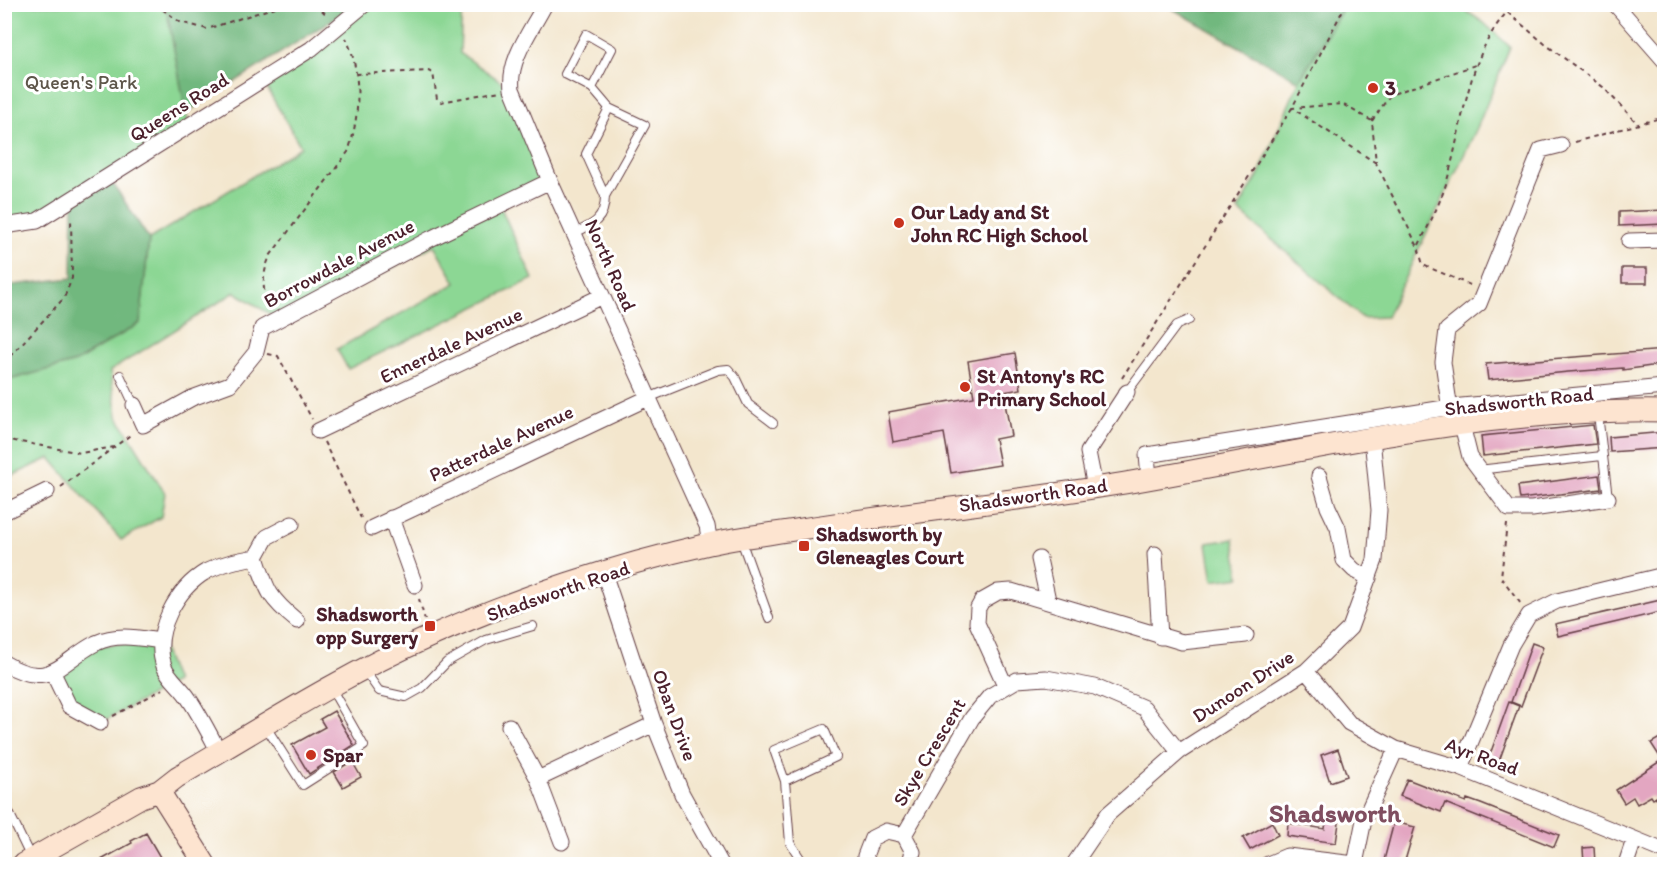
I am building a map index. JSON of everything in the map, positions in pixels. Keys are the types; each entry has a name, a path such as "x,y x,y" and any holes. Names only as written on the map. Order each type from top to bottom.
{"main road":[{"name":"Shadsworth Road","path":"27,862 141,797 159,791 219,752 330,688 424,639 500,609 604,573 710,543 906,512 1095,487 1372,438 1454,420 1598,410 1665,411"},
{"path":"159,791 205,864"}],"street":[{"name":"Queens Road","path":"4,225 37,221 73,199 311,49 365,4"},
{"name":"North Road","path":"545,4 513,64 512,89 550,181 707,526 710,543"},
{"path":"1615,4 1665,60"},
{"path":"1561,146 1541,150 1479,304 1447,330 1443,362 1454,420 1470,457 1509,509 1532,509 1608,498"},
{"name":"Borrowdale Avenue","path":"142,425 192,398 230,384 256,352 262,328 272,322 430,239 550,181"},
{"path":"1629,241 1665,240"},
{"name":"Ennerdale Avenue","path":"318,431 602,296"},
{"name":"Shadsworth Road","path":"1149,478 1148,455 1454,420 1665,387"},
{"path":"1095,487 1088,453 1127,392"},
{"name":"Patterdale Avenue","path":"372,528 648,398"},
{"path":"134,405 142,425"},
{"name":"Dunoon Drive","path":"1074,864 1108,814 1179,752 1306,671 1350,628 1375,560 1379,510 1372,438"},
{"path":"1319,476 1328,507 1338,528 1344,560 1354,570 1369,578"},
{"path":"4,512 47,491"},
{"path":"391,518 415,585"},
{"path":"292,524 267,537 256,557 268,593 277,605 297,621"},
{"path":"1155,554 1160,637"},
{"path":"219,752 176,682 165,669 160,641 174,605 205,573 225,563 256,557"},
{"path":"1039,559 1048,600"},
{"name":"Oban Drive","path":"604,573 654,724 682,794 721,864"},
{"path":"1460,768 1511,645 1529,615 1557,601 1665,575"},
{"path":"1005,685 977,623 978,608 987,597 1005,591 1048,600 1160,637 1182,642 1246,635"},
{"path":"4,663 16,670 34,675 53,673 96,643 119,636 160,641"},
{"name":"Ayr Road","path":"1306,671 1349,723 1396,749 1460,768 1665,851"},
{"path":"53,673 69,706 100,723"},
{"name":"Skye Crescent","path":"904,835 972,718 990,696 1005,685 1017,680 1046,678 1095,687 1144,708 1179,752"},
{"path":"538,779 654,724"},
{"path":"509,726 538,779 562,842"},
{"path":"1268,864 1287,856 1355,864 1364,820 1396,749"},
{"path":"868,864 865,856 872,838 886,831 904,835 913,852 909,864"},
{"path":"1626,864 1634,840"}],"lane":[{"path":"574,233 599,220 604,208 605,196 645,125 609,108 592,88 565,74 586,34 612,48 592,88"},
{"path":"605,196 586,154 609,108"},
{"path":"1127,392 1177,325 1190,320"},
{"path":"648,398 718,370 728,369 735,377 748,404 773,423"},
{"path":"120,375 134,405"},
{"path":"1598,410 1608,498"},
{"path":"1478,470 1602,456"},
{"path":"740,538 770,618"},
{"path":"364,670 379,691 406,697 422,688 447,662 486,640 533,626"},
{"path":"265,726 303,785 363,746 330,688"},
{"path":"785,781 836,757 824,729 774,750 785,781 790,843 804,864"},
{"path":"5,804 27,862"}],"path":[{"path":"155,4 180,22 207,29 285,4"},
{"path":"1127,392 1122,376 1292,108 1346,4"},
{"path":"1418,247 1440,204 1468,90 1491,30 1507,12 1508,4"},
{"path":"1507,12 1545,44 1603,87 1638,124"},
{"path":"272,322 262,289 264,270 270,256 348,152 356,123 356,74 350,47 340,26"},
{"path":"1478,64 1390,95 1372,121 1376,163 1418,247 1423,266 1485,290"},
{"path":"356,74 433,73 437,99 441,102 512,89"},
{"path":"1292,108 1342,104 1372,121"},
{"path":"1292,108 1376,163"},
{"path":"1561,146 1665,117"},
{"path":"4,363 64,298 72,278 73,199"},
{"path":"47,491 59,488 80,476 142,425"},
{"path":"4,439 81,453 117,447"},
{"path":"1509,509 1501,577 1529,615"},
{"path":"415,585 427,626 424,639"},
{"path":"100,723 176,682"}],"green space":[{"name":"Queen's Park","path":"4,5 343,5 185,106 189,126 37,221 5,222"},
{"path":"161,5 350,5 343,13 186,113 167,12"},
{"path":"365,5 462,5 460,53 512,89 550,181 501,208 533,279 348,369 337,349 456,283 434,245 287,325 235,292 110,371 117,416 165,493 161,517 121,540 50,458 5,479 5,381 76,362 140,323 149,239 301,147 262,80"},
{"path":"1166,5 1218,10 1245,5 1345,5 1299,81"},
{"path":"1345,5 1457,5 1483,22 1510,47 1477,128 1386,317 1362,318 1238,210 1258,176 1299,81"},
{"path":"108,176 149,239 140,323 76,362 5,381 5,286 72,278 73,199"},
{"path":"1234,539 1240,577 1213,581 1207,543"},
{"path":"160,641 176,682 100,723 69,706 53,673 92,646"}],"building":[{"path":"1665,210 1665,224 1619,226 1619,212"},
{"path":"1622,268 1647,268 1647,283 1622,283"},
{"path":"1665,350 1665,364 1623,370 1623,368 1568,372 1488,380 1486,364"},
{"path":"1015,353 1021,389 1003,392 1011,436 995,439 1000,465 951,473 944,433 893,442 888,412 974,397 968,361"},
{"path":"1593,425 1596,444 1483,456 1481,436"},
{"path":"1665,432 1665,448 1610,452 1609,437"},
{"path":"1599,475 1601,489 1520,499 1518,486"},
{"path":"1665,599 1665,611 1558,636 1555,624"},
{"path":"1532,643 1543,647 1521,706 1511,702"},
{"path":"1509,702 1519,706 1498,764 1488,760"},
{"path":"334,711 354,745 309,774 292,745 325,727 320,719"},
{"path":"1665,735 1665,792 1653,799 1651,796 1637,804 1633,797 1624,803 1616,790 1662,760 1651,743"},
{"path":"1338,749 1347,776 1330,782 1321,755"},
{"path":"352,761 361,777 343,787 334,772"},
{"path":"1407,779 1466,802 1467,799 1481,804 1559,835 1554,847 1445,803 1441,812 1400,796"},
{"path":"1327,814 1340,816 1336,843 1287,836 1288,823 1325,829"},
{"path":"1272,822 1278,835 1250,850 1243,838"},
{"path":"1394,822 1415,827 1404,864 1383,864"},
{"path":"146,833 164,864 94,864 132,843 131,841"},
{"path":"1594,847 1595,864 1584,864 1583,848"}],"place":[{"name":"3","path":"1373,88"},
{"name":"Our Lady and St John RC High School","path":"899,223"},
{"name":"St Antony's RC Primary School","path":"965,387"},
{"name":"Shadsworth by Gleneagles Court","path":"804,546"},
{"name":"Shadsworth opp Surgery","path":"430,626"},
{"name":"Spar","path":"311,755"}],"district":[{"name":"Shadsworth","path":"1335,813"}]}
